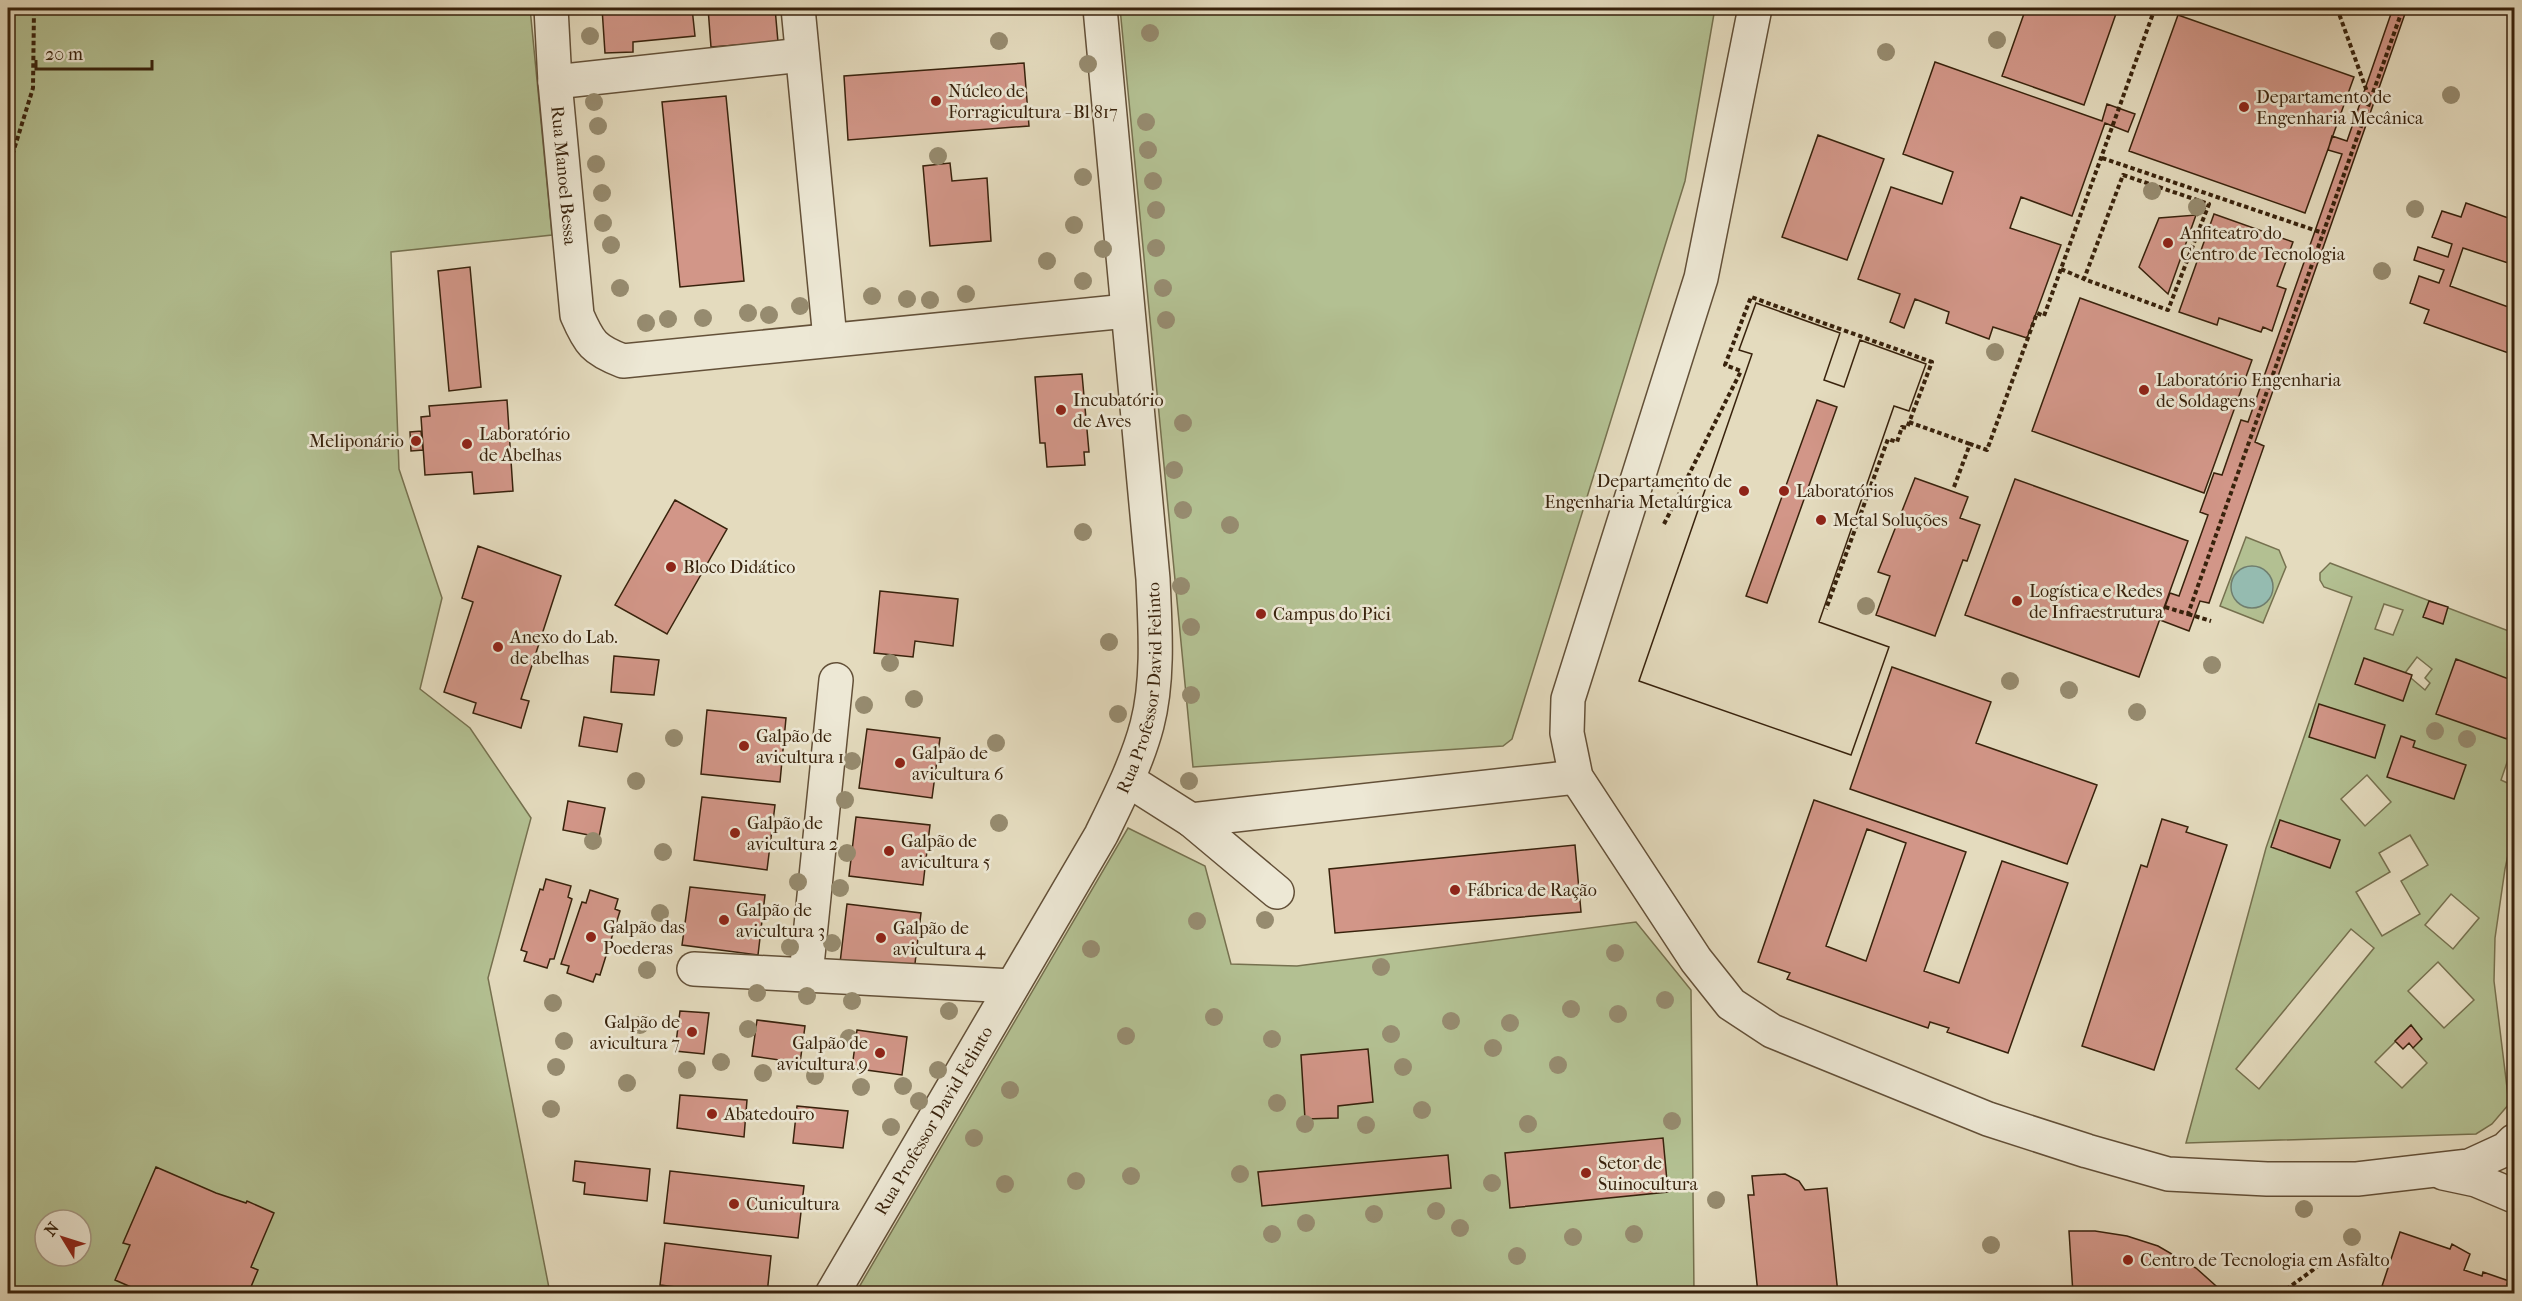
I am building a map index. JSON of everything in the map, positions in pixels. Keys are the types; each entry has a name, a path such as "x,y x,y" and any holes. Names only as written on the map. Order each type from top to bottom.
{"street":[{"name":"Rua Manoel Bessa","path":"551,8 555,82 576,315 588,340 601,353 623,361 830,339"},
{"path":"798,8 830,339 1127,311"},
{"name":"Rua Professor David Felinto","path":"832,1293 1101,835 1128,780 1148,724 1156,653 1153,579 1100,8"},
{"path":"1755,8 1701,278 1568,699 1567,733 1576,777 1696,960 1731,1004 1772,1031 1988,1119 2087,1152 2168,1174 2267,1179 2357,1179 2469,1166 2506,1149 2514,1141"},
{"path":"555,82 802,55"},
{"path":"806,975 836,680"},
{"path":"1191,820 1576,777"},
{"path":"1128,780 1191,820 1277,892"},
{"path":"694,969 1012,986"},
{"path":"2424,1170 2476,1180 2514,1196"}],"path":[{"path":"8,169 33,87 34,8"},
{"path":"1909,422 1987,450 2037,313 2044,316 2155,8"},
{"path":"2337,8 2370,101"},
{"path":"2381,8 2401,14"},
{"path":"2188,614 2403,8"},
{"path":"2102,158 2323,233"},
{"path":"2084,279 2123,175 2209,204"},
{"path":"2166,189 2167,180"},
{"path":"2061,269 2168,310 2209,204"},
{"path":"2196,215 2209,204"},
{"path":"1660,532 1741,371 1725,365 1750,297 1932,362 1907,428 1902,427 1897,442 1888,439 1826,609"},
{"path":"1954,488 1970,444"},
{"path":"2165,607 2211,621"},
{"path":"2280,1293 2320,1264"}],"green space":[{"path":"8,8 530,8 552,235 391,252 399,469 442,598 420,689 470,728 531,818 488,978 550,1293 8,1293"},
{"path":"1120,8 1715,8 1685,181 1512,739 1503,746 1193,767"},
{"path":"2246,537 2279,550 2286,567 2263,623 2220,606"},
{"path":"2330,563 2514,633 2514,742 2501,780 2514,786 2514,827 2495,938 2494,981 2509,1104 2492,1124 2476,1134 2186,1143 2266,848 2352,597 2324,587 2320,580 2320,573","holes":["2384,604 2403,610 2393,635 2375,629","2417,657 2432,669 2425,678 2430,683 2425,690 2405,673","2367,775 2391,802 2365,826 2341,799","2410,835 2428,865 2401,881 2420,914 2382,936 2356,892 2390,872 2379,853","2451,894 2479,918 2453,949 2425,925","2351,929 2374,948 2259,1089 2236,1069","2438,962 2474,1000 2444,1028 2408,991","2411,1026 2413,1048 2427,1063 2402,1088 2375,1062"]},
{"path":"1128,828 1205,866 1231,964 1297,966 1636,922 1691,990 1694,1293 855,1294"}],"water":[{"path":"2252,566 2267,572 2273,587 2267,602 2252,608 2237,602 2231,587 2237,572"}],"building":[{"path":"602,8 692,8 695,36 633,42 633,52 605,53"},
{"path":"708,8 775,8 778,42 711,47"},
{"path":"2026,8 2118,8 2084,105 2002,76"},
{"path":"2393,8 2407,8 2255,442 2264,446 2209,603 2200,601 2189,631 2160,620 2170,593 2179,596 2208,515 2200,512 2214,473 2222,475 2241,420 2248,422 2342,154 2328,150 2332,136 2347,141"},
{"name":"Departamento de Engenharia Mecânica","path":"2178,15 2354,77 2305,213 2129,151"},
{"path":"1935,62 2102,121 2107,104 2135,114 2128,132 2105,123 2072,216 2021,197 2010,228 2061,245 2027,338 1993,327 1989,339 1946,323 1949,312 1915,299 1904,328 1890,322 1900,294 1858,279 1891,187 1942,204 1953,172 1903,154"},
{"name":"Núcleo de Forragicultura - Bl 817","path":"1024,63 1029,126 848,140 844,76"},
{"path":"726,96 744,281 680,287 662,102"},
{"path":"1818,135 1884,159 1847,260 1782,237"},
{"path":"950,163 952,181 987,178 991,241 930,246 923,166"},
{"path":"2466,203 2514,220 2514,265 2463,248 2450,286 2514,309 2514,355 2424,323 2429,310 2410,303 2419,276 2439,283 2444,270 2414,260 2418,247 2448,257 2452,244 2432,237 2442,211 2461,217"},
{"path":"2214,214 2293,242 2277,286 2286,289 2272,331 2263,327 2261,332 2219,318 2217,325 2179,312"},
{"name":"Anfiteatro do Centro de Tecnologia","path":"2196,215 2168,294 2139,267 2159,218"},
{"path":"470,267 481,387 449,391 438,271"},
{"name":"Laboratório Engenharia de Soldagens","path":"2080,298 2252,360 2204,493 2032,431"},
{"name":"Departamento de Engenharia Metalúrgica","path":"1756,303 1840,333 1824,380 1844,387 1860,340 1926,364 1909,411 1894,406 1819,622 1889,647 1851,755 1639,681 1752,354 1739,350","holes":["1817,400 1837,407 1767,603 1746,596"]},
{"name":"Departamento de Engenharia Metalúrgica","path":"1756,303 1840,333 1824,380 1844,387 1860,340 1926,364 1909,411 1894,406 1819,622 1889,647 1851,755 1639,681 1752,354 1739,350"},
{"name":"Incubatório de Aves","path":"1082,374 1089,452 1084,452 1085,465 1047,467 1045,443 1040,443 1035,377"},
{"name":"Laboratório de Abelhas","path":"507,400 513,491 474,494 472,472 425,475 421,417 430,416 429,406"},
{"name":"Meliponário","path":"421,431 423,450 411,451 410,432"},
{"path":"1915,478 1968,497 1960,518 1980,525 1967,561 1963,560 1935,636 1876,615 1890,576 1878,572"},
{"path":"2015,479 2188,541 2139,677 1965,615"},
{"name":"Bloco Didático","path":"675,500 727,529 667,634 615,605"},
{"name":"Anexo do Lab. de abelhas","path":"478,546 561,576 521,699 529,701 521,728 473,713 476,703 444,692 473,602 462,598"},
{"path":"880,591 958,599 953,646 915,641 913,657 874,653"},
{"path":"2429,601 2448,607 2443,624 2423,617"},
{"path":"614,656 659,660 654,695 611,692"},
{"path":"2364,658 2412,675 2403,701 2355,684"},
{"path":"2456,659 2514,681 2514,718 2507,739 2436,714"},
{"path":"1892,667 1991,702 1976,743 2097,785 2067,864 1850,789"},
{"path":"2319,704 2385,725 2375,758 2309,737"},
{"name":"Galpão de avicultura 1","path":"707,710 786,718 780,782 701,774"},
{"path":"584,717 622,724 617,752 579,746"},
{"name":"Galpão de avicultura 6","path":"867,729 940,738 932,798 859,788"},
{"path":"2401,736 2415,741 2413,747 2466,765 2454,799 2387,777"},
{"name":"Galpão de avicultura 2","path":"702,797 775,805 767,870 694,860"},
{"path":"1814,800 1966,852 1924,971 1959,983 2002,861 2068,883 2008,1053 1947,1032 1949,1028 1930,1022 1928,1028 1787,979 1790,973 1758,962","holes":["1867,829 1906,843 1866,961 1826,946"]},
{"path":"568,801 605,808 599,837 563,830"},
{"name":"Galpão de avicultura 5","path":"856,817 930,825 923,885 849,876"},
{"path":"2162,819 2188,827 2186,832 2227,845 2154,1070 2082,1046 2141,865 2147,867"},
{"path":"2280,820 2340,840 2330,868 2271,847"},
{"name":"Fábrica de Ração","path":"1575,845 1581,912 1335,933 1329,869"},
{"path":"546,879 571,886 568,897 572,899 554,959 550,959 547,968 524,961 527,952 521,950 540,889 543,890"},
{"name":"Galpão de avicultura 3","path":"690,887 765,895 758,955 682,945"},
{"name":"Galpão das Poederas","path":"590,890 618,899 615,909 620,911 600,975 596,974 593,982 567,973 569,966 561,964 582,902 586,903"},
{"name":"Galpão de avicultura 4","path":"847,904 921,913 914,972 840,963"},
{"name":"Galpão de avicultura 7","path":"680,1011 709,1013 704,1054 675,1051"},
{"path":"757,1020 805,1026 800,1063 752,1056"},
{"path":"2411,1025 2422,1039 2413,1048 2409,1043 2403,1049 2395,1041"},
{"name":"Galpão de avicultura 9","path":"857,1030 907,1037 902,1075 852,1068"},
{"path":"1368,1049 1373,1102 1338,1106 1338,1118 1305,1119 1301,1055"},
{"name":"Abatedouro","path":"680,1095 747,1100 744,1137 677,1128"},
{"path":"797,1106 848,1111 843,1148 793,1143"},
{"name":"Setor de Suinocultura","path":"1663,1138 1668,1192 1510,1208 1505,1153"},
{"path":"1448,1155 1451,1188 1262,1206 1258,1172"},
{"path":"575,1161 650,1169 647,1201 584,1194 585,1183 573,1181"},
{"path":"156,1167 216,1193 246,1203 247,1201 274,1213 251,1267 258,1270 248,1294 197,1294 184,1288 181,1294 147,1294 115,1280 130,1245 123,1243"},
{"name":"Cunicultura","path":"670,1171 804,1186 798,1238 664,1223"},
{"path":"1785,1174 1799,1181 1805,1190 1827,1188 1838,1294 1758,1294 1748,1195 1754,1195 1752,1176"},
{"name":"Centro de Tecnologia em Asfalto","path":"2069,1231 2095,1231 2127,1236 2158,1246 2196,1268 2225,1294 2073,1294"},
{"path":"2400,1232 2450,1249 2452,1244 2470,1254 2464,1270 2482,1276 2483,1272 2509,1281 2507,1284 2514,1286 2514,1294 2387,1294 2389,1288 2382,1286"},
{"name":"Cunicultura","path":"665,1243 771,1256 767,1294 732,1294 660,1285"}],"place":[{"name":"Núcleo de Forragicultura - Bl 817","path":"936,101"},
{"name":"Departamento de Engenharia Mecânica","path":"2244,107"},
{"name":"Anfiteatro do Centro de Tecnologia","path":"2168,243"},
{"name":"Laboratório Engenharia de Soldagens","path":"2144,390"},
{"name":"Incubatório de Aves","path":"1061,410"},
{"name":"Meliponário","path":"416,441"},
{"name":"Laboratório de Abelhas","path":"467,444"},
{"name":"Departamento de Engenharia Metalúrgica","path":"1744,491"},
{"name":"Laboratórios","path":"1784,491"},
{"name":"Metal Soluções","path":"1821,520"},
{"name":"Bloco Didático","path":"671,567"},
{"name":"Logística e Redes de Infraestrutura","path":"2017,601"},
{"name":"Campus do Pici","path":"1261,614"},
{"name":"Anexo do Lab. de abelhas","path":"498,647"},
{"name":"Galpão de avicultura 1","path":"744,746"},
{"name":"Galpão de avicultura 6","path":"900,763"},
{"name":"Galpão de avicultura 2","path":"735,833"},
{"name":"Galpão de avicultura 5","path":"889,851"},
{"name":"Fábrica de Ração","path":"1455,890"},
{"name":"Galpão de avicultura 3","path":"724,920"},
{"name":"Galpão das Poederas","path":"591,937"},
{"name":"Galpão de avicultura 4","path":"881,938"},
{"name":"Galpão de avicultura 7","path":"692,1032"},
{"name":"Galpão de avicultura 9","path":"880,1053"},
{"name":"Abatedouro","path":"712,1114"},
{"name":"Setor de Suinocultura","path":"1586,1173"},
{"name":"Cunicultura","path":"734,1204"},
{"name":"Centro de Tecnologia em Asfalto","path":"2128,1260"}]}
